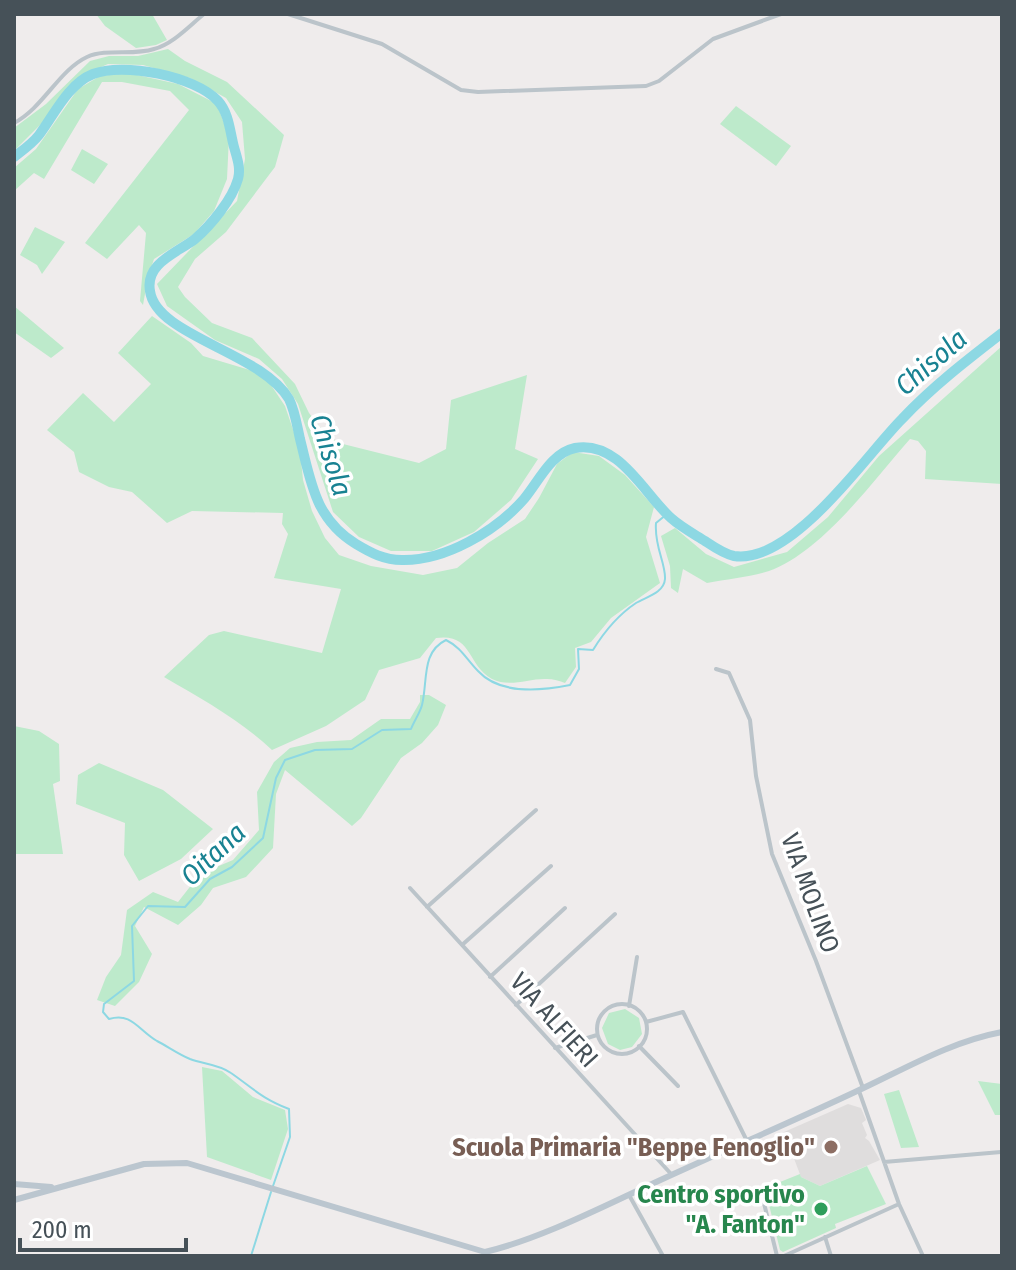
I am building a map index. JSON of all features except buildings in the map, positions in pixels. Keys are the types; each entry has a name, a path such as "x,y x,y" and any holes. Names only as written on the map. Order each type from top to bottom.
{"street":[{"path":"14,123 33,110 86,57 154,49 204,14"},
{"path":"288,14 382,44 461,90 478,92 646,86 659,81 713,39 781,14"},
{"name":"VIA MOLINO","path":"716,669 729,673 750,720 756,776 772,854 816,961 899,1204 923,1256"},
{"path":"427,907 536,810"},
{"path":"462,945 551,866"},
{"name":"VIA ALFIERI","path":"410,888 672,1175"},
{"path":"490,977 565,908"},
{"path":"516,1005 615,914"},
{"path":"629,1006 637,957"},
{"path":"614,1006 629,1006 640,1013 646,1022 646,1035 630,1053 613,1053 606,1049 597,1035 598,1020 614,1006"},
{"path":"646,1022 683,1012 747,1141"},
{"path":"14,1200 144,1164 187,1163 484,1254 629,1195 957,1044 1002,1032"},
{"path":"555,1048 597,1035"},
{"path":"639,1046 678,1086"},
{"path":"884,1162 1001,1152"},
{"path":"14,1184 29,1187 71,1185"},
{"path":"761,1191 777,1256"},
{"path":"629,1195 663,1256"},
{"path":"784,1256 899,1204"},
{"path":"825,1237 831,1256"}],"shaded area":[{"name":"Scuola Primaria \"Beppe Fenoglio\"","path":"848,1104 861,1108 866,1120 862,1123 867,1135 865,1138 880,1160 820,1186 801,1177 784,1132"}],"green space":[{"path":"96,14 152,14 167,40 136,48 105,26"},
{"path":"168,49 227,82 284,135 275,167 226,232 195,259 178,287 212,323 252,338 295,384 309,413 324,432 339,443 419,463 446,449 451,400 527,375 515,449 538,459 511,500 474,532 432,551 391,551 359,537 333,512 298,404 282,379 259,359 215,340 167,306 157,284 237,201 245,159 242,122 226,98 190,78 143,65 108,64 83,75 66,90 46,119 14,151 14,128 46,104 90,61"},
{"path":"128,73 178,84 217,104 229,137 227,179 214,211 194,234 154,259 143,305 140,301 146,233 139,225 107,259 85,243 189,110 170,91 122,82 102,82 44,179 34,173 14,191 14,168 36,149 78,89 100,76"},
{"path":"736,106 791,146 776,166 720,124"},
{"path":"82,149 108,164 94,184 71,170"},
{"path":"35,227 65,242 42,274 37,265 20,255"},
{"path":"14,306 64,348 51,358 14,332"},
{"path":"152,316 191,343 203,356 253,371 267,379 285,406 300,450 303,480 312,511 325,538 339,555 371,566 423,575 457,568 525,519 557,464 573,452 599,456 625,475 654,507 646,537 660,583 611,618 591,642 575,648 576,667 565,683 547,679 499,682 477,666 457,640 436,638 420,658 379,670 365,700 326,726 272,750 234,720 164,677 209,635 224,631 322,653 341,589 274,578 288,534 282,524 283,513 192,511 167,523 132,492 109,487 79,472 74,452 47,430 83,393 114,422 151,384 118,353"},
{"path":"1002,346 1002,484 925,479 926,451 918,441 910,439 846,514 789,562 762,573 707,583 683,569 678,593 671,588 670,566 661,536 675,528 706,554 734,567 787,552 828,517 879,456"},
{"path":"420,695 429,695 446,705 438,725 422,743 401,758 361,818 352,826 285,770 276,794 273,848 246,877 213,888 201,905 178,925 144,907 135,926 152,954 139,982 115,1006 97,1000 106,977 121,955 127,910 153,892 178,902 200,874 233,860 259,830 257,792 274,762 290,748 317,742 351,740 381,719 410,719 420,702"},
{"path":"14,726 39,731 59,744 60,781 53,784 63,854 14,854"},
{"path":"99,763 163,790 213,829 181,859 139,881 124,855 125,823 76,804 78,775"},
{"path":"625,1009 639,1018 642,1034 632,1047 620,1050 608,1044 602,1028 609,1013"},
{"path":"202,1067 222,1071 253,1097 285,1110 288,1129 271,1180 207,1157"},
{"path":"978,1081 1002,1084 1002,1115 995,1115"},
{"path":"899,1090 919,1147 901,1148 884,1094"},
{"name":"Centro sportivo \"A. Fanton\"","path":"867,1166 886,1204 835,1224 836,1228 783,1252 780,1250 765,1188 800,1174 820,1186"}],"waterway":[{"name":"Chisola","path":"14,157 36,138 69,92 93,74 122,70 158,74 193,85 218,101 229,123 238,163 238,179 226,204 208,227 157,266 152,273 150,291 157,307 170,320 275,383 291,404 312,485 323,511 342,534 372,553 389,559 418,559 469,542 512,511 546,469 559,456 575,448 591,448 618,460 671,518 719,550 734,556 756,554 780,543 803,526 848,481 913,407 1002,333"},
{"name":"Oitana","path":"273,1186 290,1137 289,1109 264,1097 226,1070 186,1057 129,1020 109,1019 103,1012 104,1004 134,981 132,926 148,906 185,907 210,879 232,867 263,838 276,778 285,760 315,750 352,749 382,730 411,729 422,705 429,660 438,645 446,640 460,650 487,679 497,684 534,690 570,685 579,669 578,649 593,650 623,613 664,584 665,573 656,523 667,514"},
{"name":"Oitana","path":"251,1256 271,1192"}],"place":[{"name":"Scuola Primaria \"Beppe Fenoglio\"","path":"831,1147"},
{"name":"Centro sportivo \"A. Fanton\"","path":"821,1209"}]}
